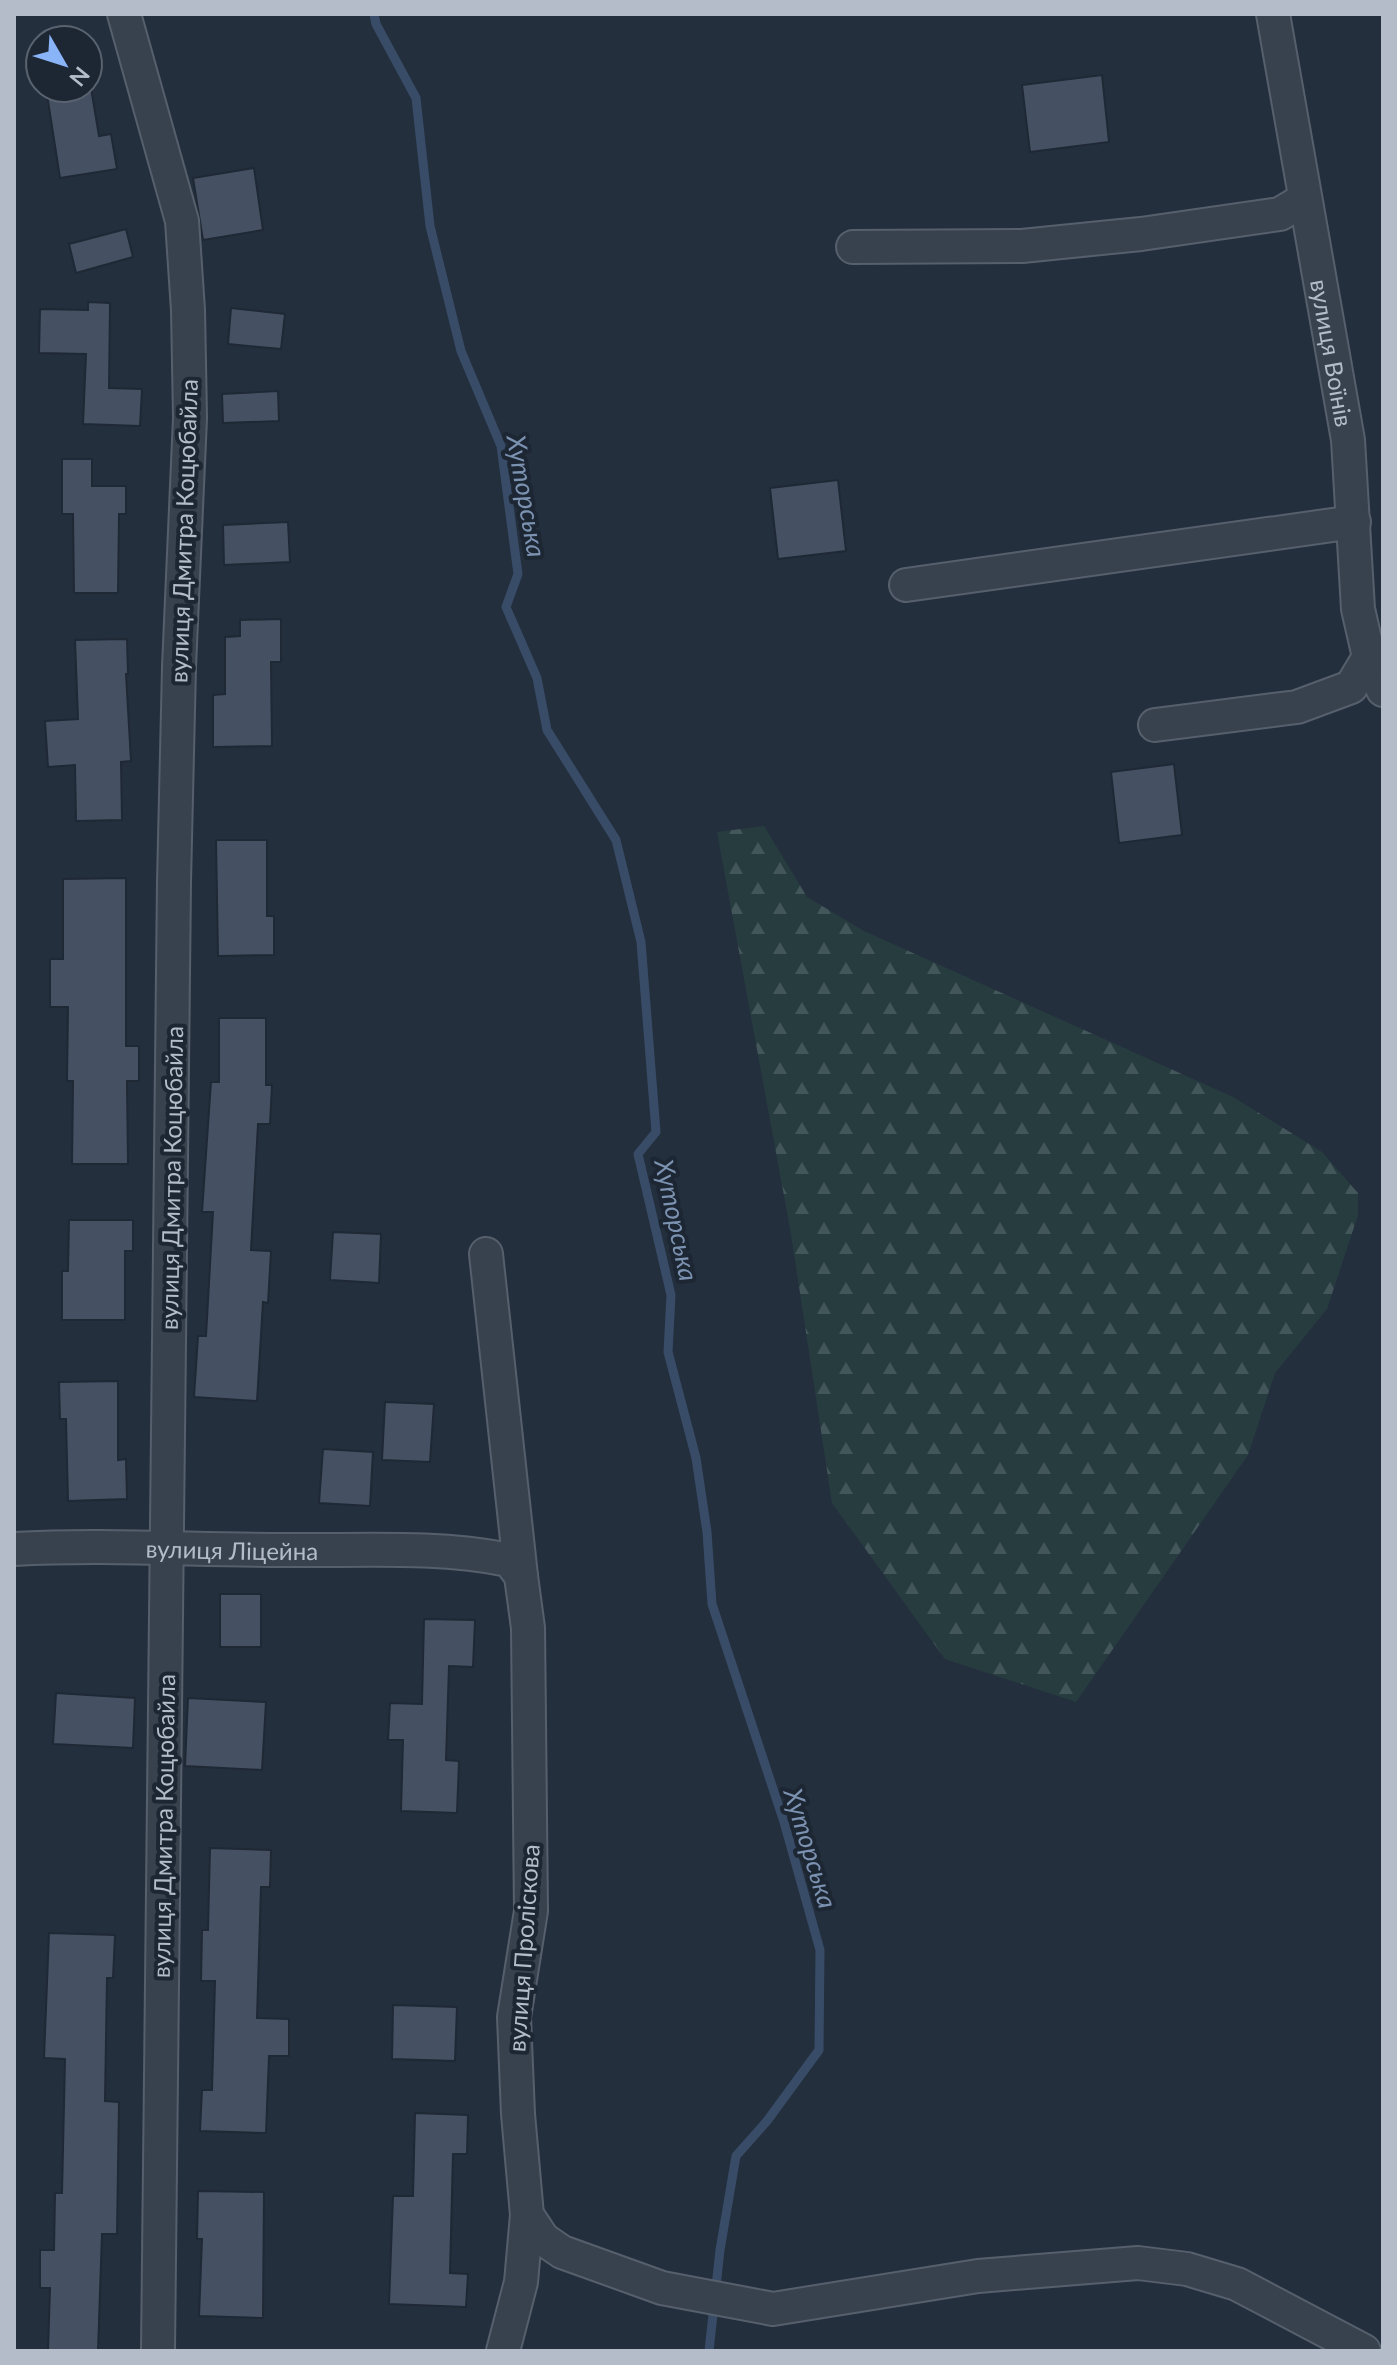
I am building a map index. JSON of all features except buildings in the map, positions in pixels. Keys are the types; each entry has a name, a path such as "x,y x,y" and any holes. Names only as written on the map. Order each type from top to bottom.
{"street":[{"name":"вулиця Дмитра Коцюбайла","path":"124,14 182,221 190,418 178,698 165,1549 158,2351"},
{"name":"вулиця Воїнів","path":"1273,14 1348,440 1358,609 1369,657 1383,690"},
{"path":"853,247 1022,246 1141,234 1280,214 1305,199"},
{"path":"906,585 1354,522"},
{"path":"1155,725 1297,707 1351,687 1369,657"},
{"name":"вулиця Проліскова","path":"486,1254 529,1641 531,1911 514,2017 527,2215 521,2282 503,2351"},
{"name":"вулиця Ліцейна","path":"14,1549 68,1546 449,1552 509,1560 521,1576"},
{"path":"527,2215 543,2239 562,2252 662,2288 773,2309 978,2276 1138,2263 1187,2269 1237,2284 1364,2351"}],"green space":[{"path":"764,826 807,897 864,931 1233,1097 1322,1152 1358,1193 1358,1215 1327,1309 1275,1373 1248,1455 1076,1702 945,1659 832,1503 791,1234 717,832"}],"waterway":[{"name":"Хуторська","path":"374,14 376,24 416,98 430,226 461,351 501,446 518,574 506,607 537,678 547,730 616,840 641,942 656,1132 638,1154 671,1295 668,1352 696,1458 707,1532 712,1604 784,1822 820,1950 819,2050 767,2121 736,2156 720,2250 709,2351"}]}
